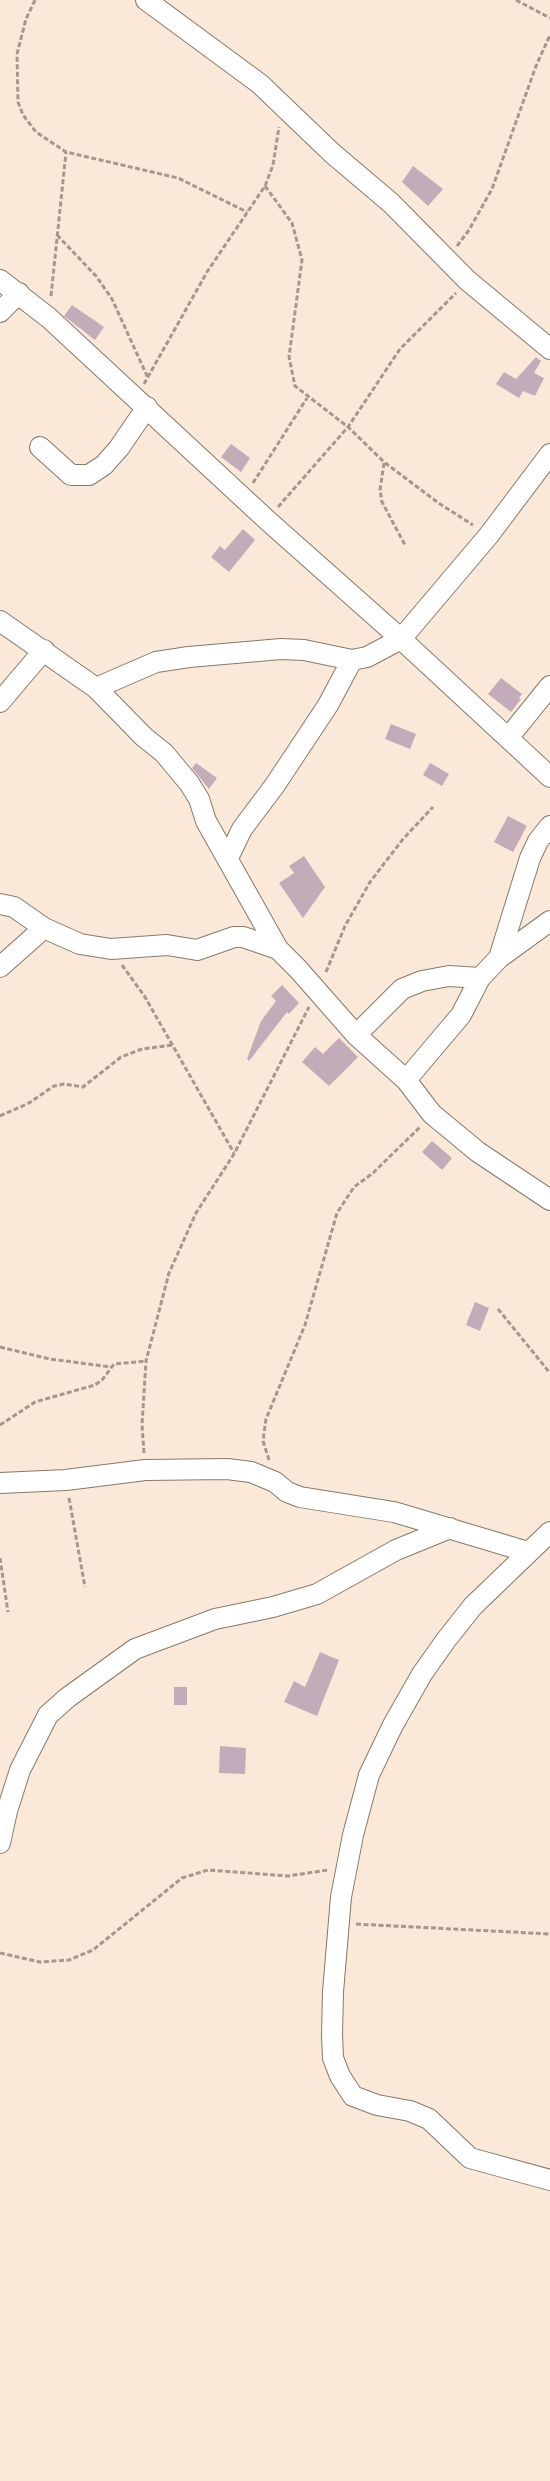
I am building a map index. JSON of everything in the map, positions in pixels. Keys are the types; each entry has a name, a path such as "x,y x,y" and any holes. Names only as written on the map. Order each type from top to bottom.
{"street":[{"path":"146,0 234,64 283,106 332,153 391,203 467,280 550,349"},
{"path":"0,280 49,318 244,499 401,639 550,777"},
{"path":"0,312 19,293"},
{"path":"40,447 71,475 89,475 104,465 118,448 141,403"},
{"path":"96,688 156,662 189,657 281,649 304,650 352,660 367,657 401,639 489,535 550,454"},
{"path":"0,621 96,688 144,737 164,753 199,798 206,822 278,949 356,1035 406,1080 432,1114 478,1152 550,1200"},
{"path":"0,702 44,650"},
{"path":"228,858 242,830 275,785 328,705 352,660"},
{"path":"508,738 550,686"},
{"path":"499,958 532,851 550,826"},
{"path":"0,904 14,907 44,928 80,944 111,949 167,945 197,950 216,945 234,937 243,937 278,949"},
{"path":"406,1080 461,1015 480,978 499,958 550,921"},
{"path":"0,967 44,928"},
{"path":"356,1035 402,990 422,981 449,976 480,978"},
{"path":"0,1483 66,1480 145,1470 227,1470 251,1472 275,1482 287,1492 300,1497 394,1512 528,1552"},
{"path":"0,1843 7,1811 20,1770 48,1715 67,1698 135,1649 215,1619 273,1607 317,1594 396,1550 450,1528"},
{"path":"550,1532 472,1606 446,1640 422,1674 393,1725 369,1775 353,1835 341,1897 333,1992 333,2058 340,2076 353,2096 377,2105 410,2111 429,2119 470,2158 550,2180"}],"path":[{"path":"35,0 26,20 17,54 18,102 23,115 36,132 66,152 178,178 247,212"},
{"path":"516,0 550,18"},
{"path":"447,260 469,230 492,189 536,66 550,35"},
{"path":"141,403 148,378 207,272 265,186 273,164 283,106"},
{"path":"49,318 66,152"},
{"path":"265,186 292,223 302,260 289,357 294,386 348,427 384,462 440,504 489,535"},
{"path":"57,234 96,276 112,299 148,378"},
{"path":"267,520 348,427 400,349 467,280"},
{"path":"244,499 307,397"},
{"path":"384,462 380,490 382,502 404,545"},
{"path":"145,1470 142,1425 146,1360 169,1273 196,1213 234,1154 318,991 345,926 370,882 403,839 433,806"},
{"path":"111,949 145,997 234,1154"},
{"path":"0,1116 30,1103 54,1086 64,1084 83,1087 129,1054 142,1049 173,1044"},
{"path":"275,1482 263,1441 263,1428 305,1325 337,1214 354,1187 373,1173 432,1114"},
{"path":"498,1309 550,1373"},
{"path":"0,1347 50,1358 111,1366 146,1360"},
{"path":"0,1425 35,1402 95,1385 102,1380 111,1366"},
{"path":"66,1480 85,1587"},
{"path":"0,1558 8,1612"},
{"path":"0,1953 40,1962 69,1960 93,1950 182,1878 208,1870 288,1876 326,1872 332,1864"},
{"path":"339,1923 550,1934"}],"building":[{"path":"413,166 443,189 428,206 402,182"},
{"path":"72,305 104,327 95,340 64,316"},
{"path":"536,357 541,361 534,373 544,378 535,396 523,391 519,398 496,384 504,372 516,379"},
{"path":"231,444 250,458 241,472 221,457"},
{"path":"243,529 255,540 229,572 211,557 220,546 225,550"},
{"path":"501,678 522,694 519,698 521,699 511,712 488,694"},
{"path":"391,724 416,734 410,749 385,739"},
{"path":"196,763 217,778 209,789 192,768"},
{"path":"430,763 449,774 442,786 423,775"},
{"path":"508,816 527,826 513,852 494,842"},
{"path":"304,856 325,887 303,918 279,883 294,873 289,866"},
{"path":"282,985 299,1003 289,1014 287,1012 249,1061 247,1059 261,1021 276,1001 271,996"},
{"path":"339,1038 358,1057 329,1086 302,1062 315,1047 323,1054"},
{"path":"432,1141 452,1158 442,1170 422,1152"},
{"path":"475,1302 489,1308 480,1331 466,1325"},
{"path":"320,1652 339,1660 317,1716 284,1702 294,1681 305,1687"},
{"path":"174,1687 187,1687 187,1705 174,1705"},
{"path":"220,1746 246,1748 245,1774 219,1773"}]}
